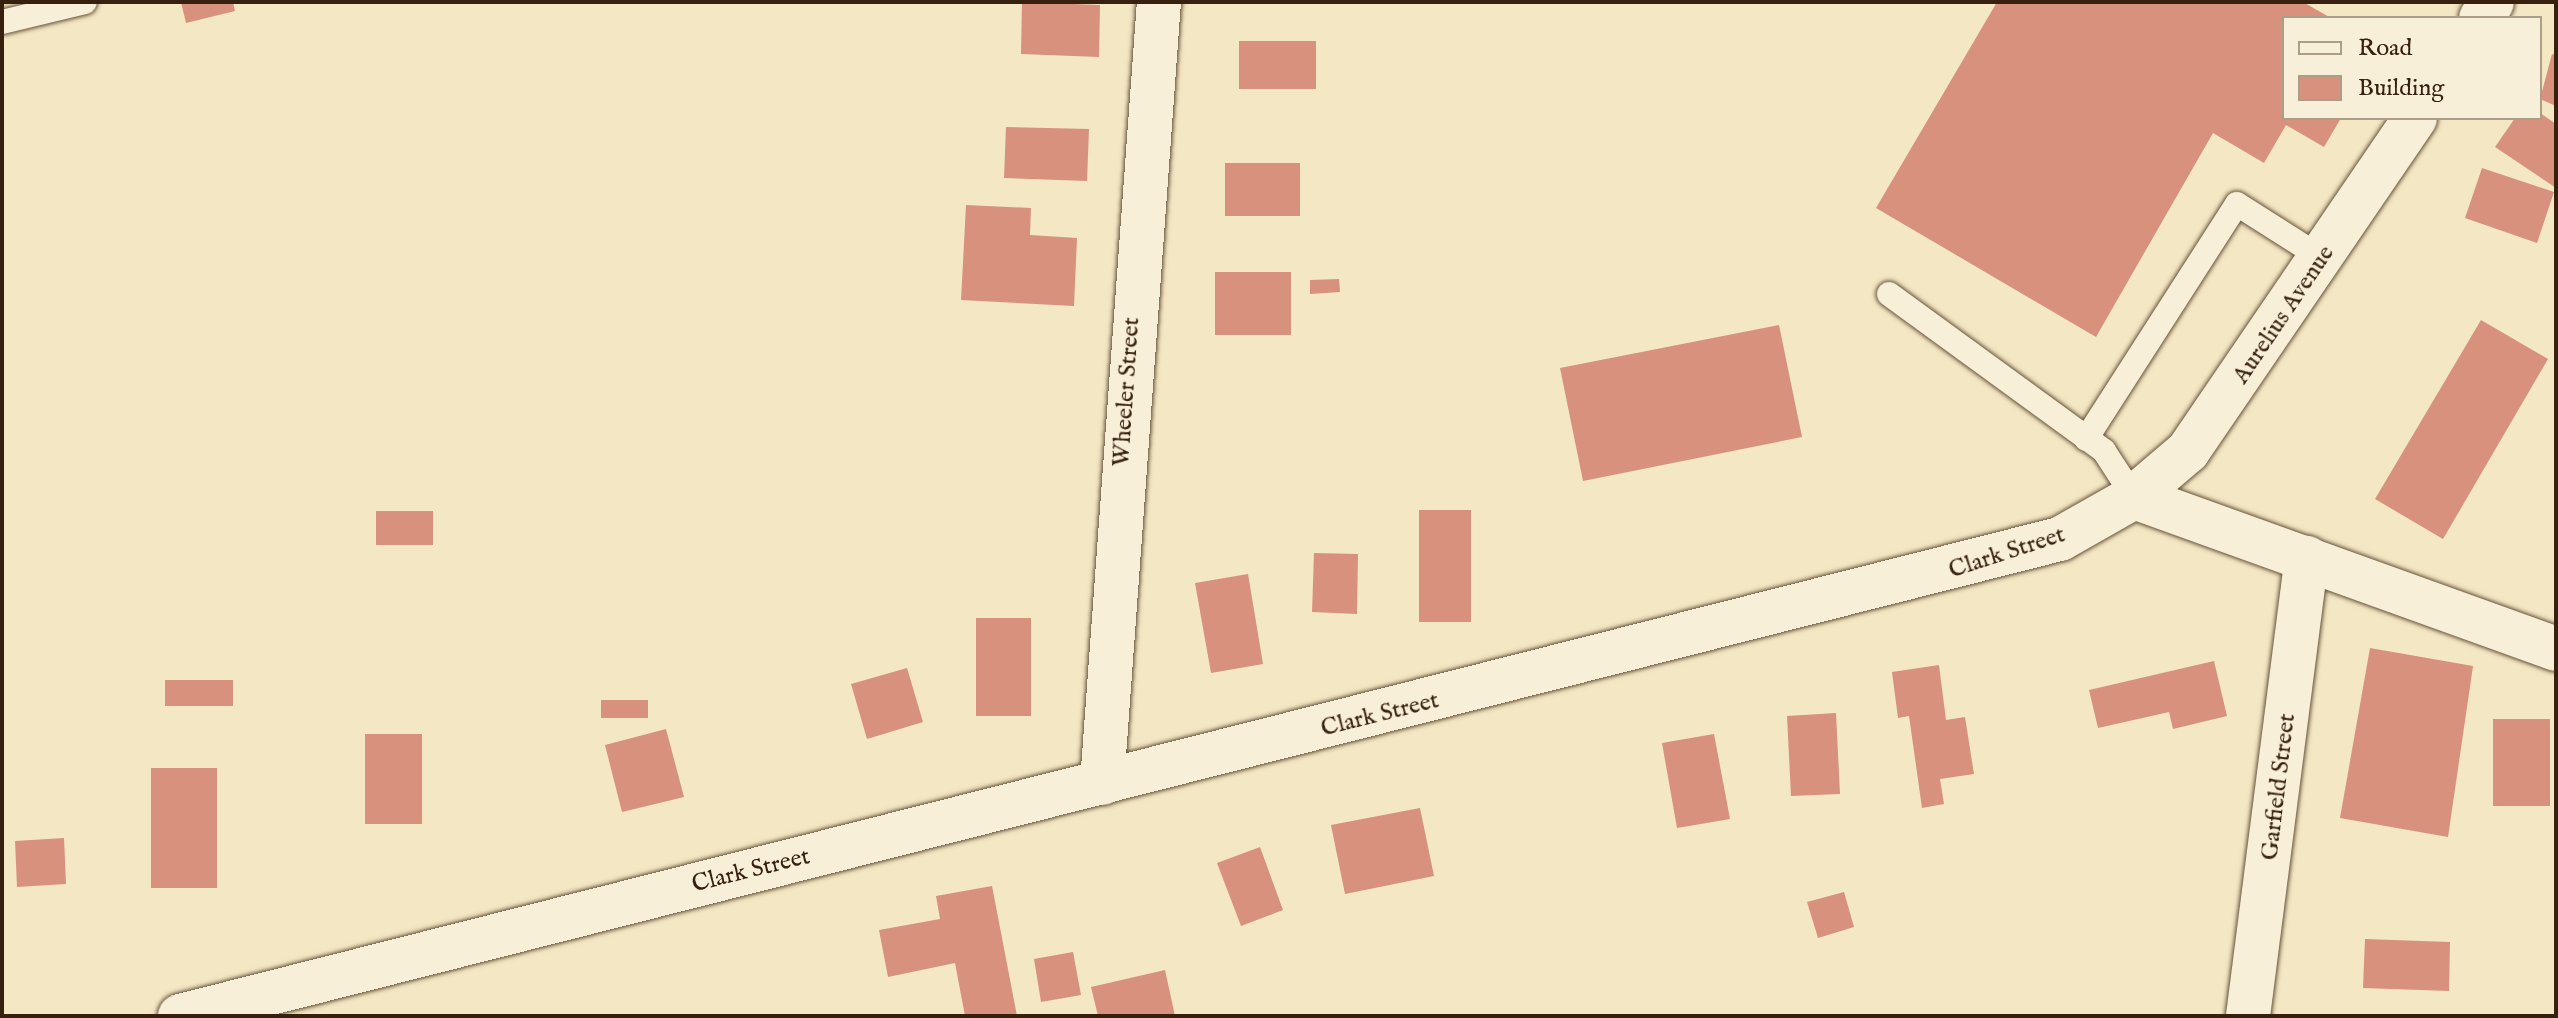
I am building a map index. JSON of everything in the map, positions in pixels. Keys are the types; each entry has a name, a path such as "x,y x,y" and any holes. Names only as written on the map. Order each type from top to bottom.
{"street":[{"name":"Wheeler Street","path":"1102,783 1159,2"},
{"name":"Aurelius Avenue","path":"2134,497 2215,418 2414,120"},
{"name":"Clark Street","path":"180,1016 1959,569 2060,539 2134,497"},
{"path":"2134,497 2556,649"},
{"name":"Garfield Street","path":"2248,1016 2307,558"}],"lane":[{"path":"2,22 85,2"},
{"path":"2086,439 2237,204 2322,258"},
{"path":"1889,294 2104,451 2134,497"}],"building":[{"path":"181,2 233,2 235,11 186,23"},
{"path":"1022,2 1100,5 1099,57 1021,54"},
{"path":"1997,2 2303,2 2328,16 2282,16 2282,120 2340,120 2324,147 2286,125 2264,163 2213,133 2096,337 1876,208"},
{"path":"1239,41 1316,41 1316,89 1239,89"},
{"path":"2552,54 2556,55 2556,106 2542,100"},
{"path":"2542,114 2556,124 2556,188 2495,147 2514,120 2542,120"},
{"path":"1006,127 1089,129 1087,181 1004,178"},
{"path":"1225,163 1300,163 1300,216 1225,216"},
{"path":"2482,168 2554,192 2537,243 2465,218"},
{"path":"966,205 1031,208 1030,235 1077,238 1074,306 961,300"},
{"path":"1215,272 1291,272 1291,335 1215,335"},
{"path":"1339,279 1340,292 1310,294 1310,280"},
{"path":"2481,320 2548,359 2443,539 2375,499"},
{"path":"1779,325 1802,437 1583,481 1560,368"},
{"path":"1419,510 1471,510 1471,622 1419,622"},
{"path":"376,511 433,511 433,545 376,545"},
{"path":"1314,553 1358,554 1357,614 1312,612"},
{"path":"1248,574 1263,664 1211,673 1195,583"},
{"path":"976,618 1031,618 1031,716 976,716"},
{"path":"2370,648 2473,666 2448,837 2340,818"},
{"path":"2214,661 2227,716 2173,729 2169,712 2098,728 2089,690"},
{"path":"1939,665 1946,720 1965,717 1974,774 1940,779 1944,804 1922,808 1909,716 1898,718 1892,672"},
{"path":"907,668 923,722 867,739 851,684"},
{"path":"165,680 233,680 233,706 165,706"},
{"path":"601,700 648,700 648,718 601,718"},
{"path":"1836,713 1840,794 1791,796 1787,716"},
{"path":"2493,719 2550,719 2550,806 2493,806"},
{"path":"666,729 684,797 622,812 605,745"},
{"path":"365,734 422,734 422,824 365,824"},
{"path":"1714,734 1730,819 1677,828 1662,743"},
{"path":"151,768 217,768 217,888 151,888"},
{"path":"1420,808 1434,876 1345,894 1331,825"},
{"path":"64,838 66,884 17,887 15,841"},
{"path":"1260,847 1283,910 1241,926 1217,863"},
{"path":"992,886 1017,1016 965,1016 955,963 888,977 879,930 940,919 936,896"},
{"path":"1844,892 1854,927 1818,938 1807,902"},
{"path":"2365,939 2450,942 2449,991 2363,988"},
{"path":"1073,952 1081,995 1041,1002 1034,959"},
{"path":"1165,970 1175,1016 1098,1016 1091,987"}]}
